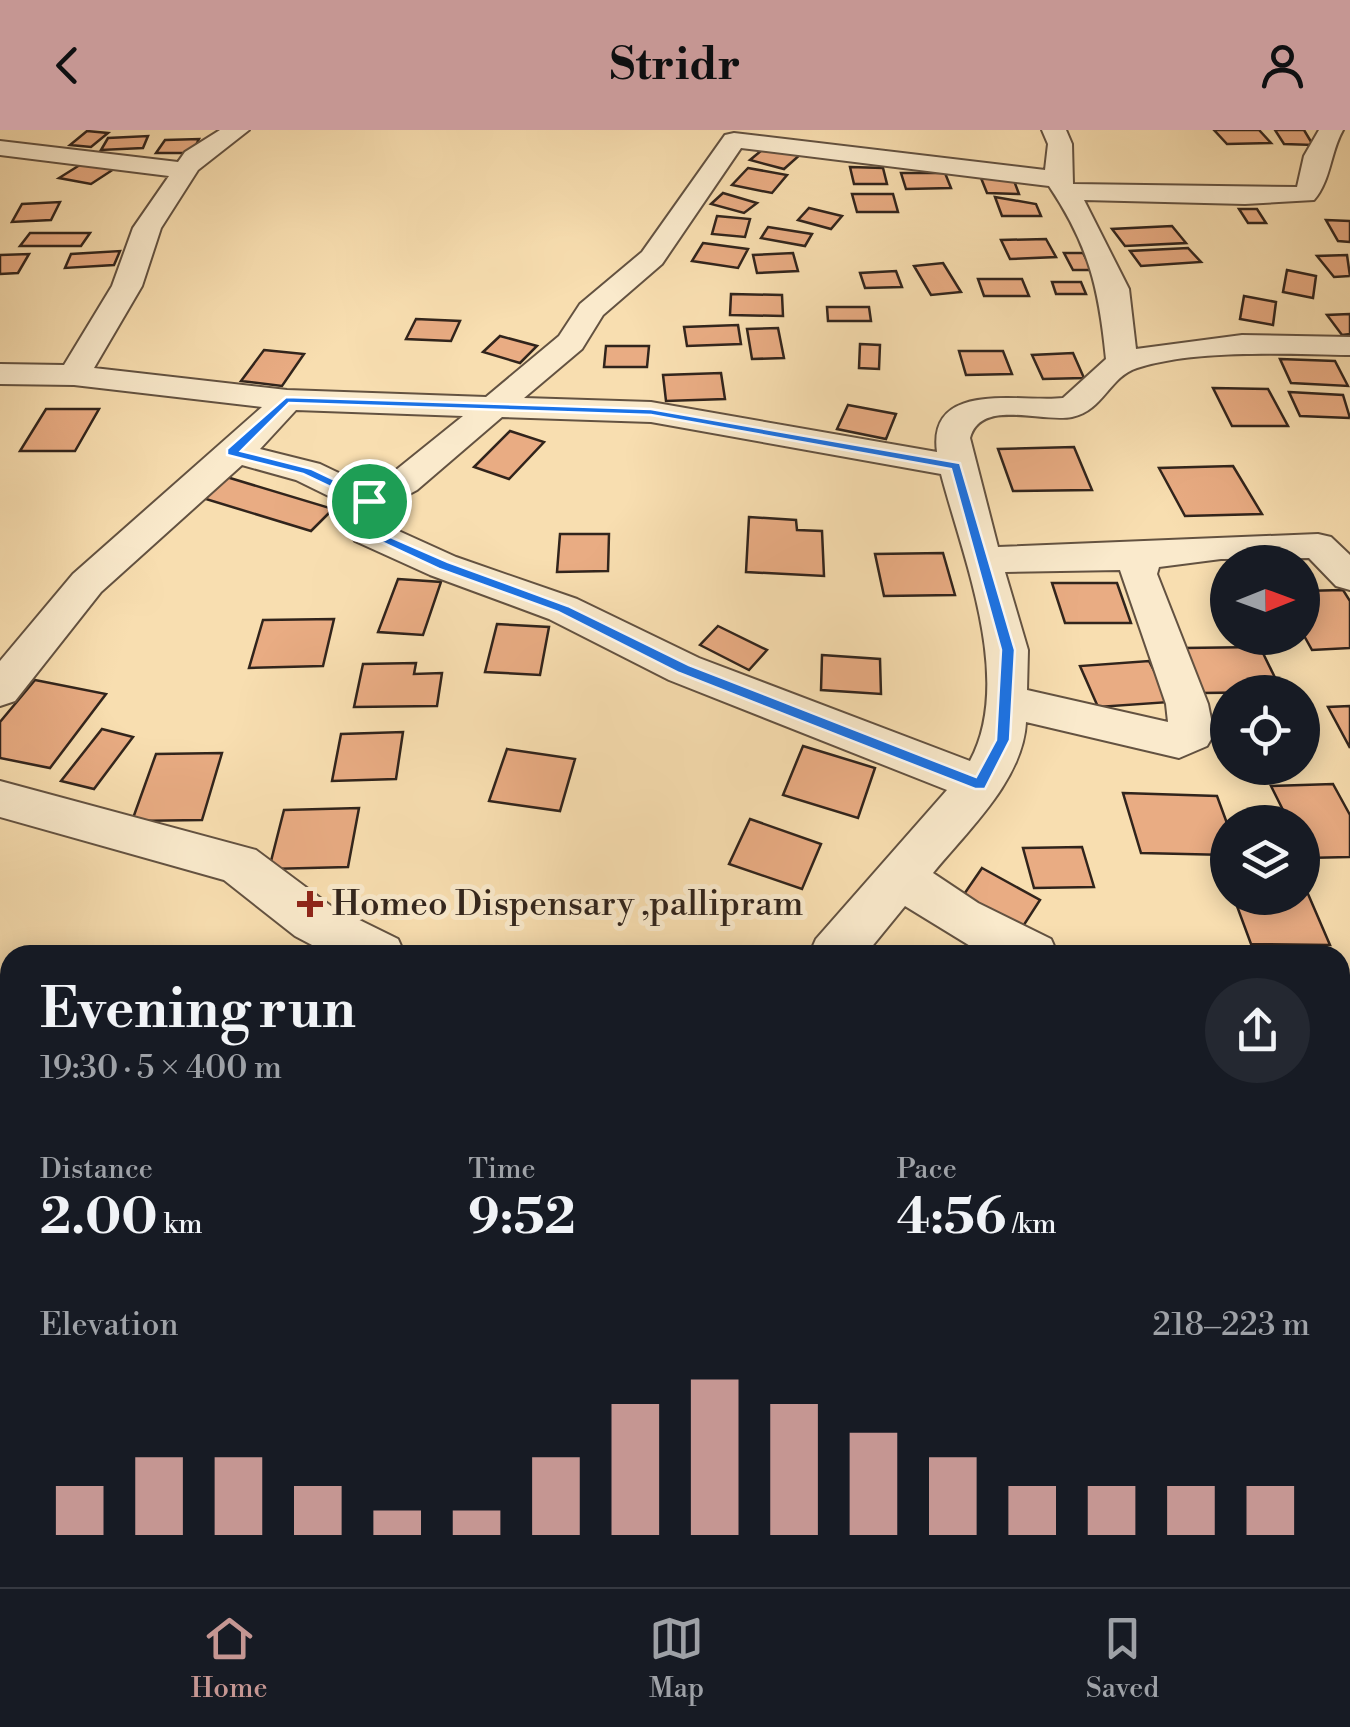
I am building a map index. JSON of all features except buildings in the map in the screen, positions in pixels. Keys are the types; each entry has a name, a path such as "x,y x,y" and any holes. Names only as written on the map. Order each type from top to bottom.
{"street":[{"path":"74,375 128,286 147,228 185,170 194,157 237,130"},
{"path":"1054,130 1060,144 1061,186 1084,217 1114,289 1122,362"},
{"path":"980,784 684,669 563,609 444,566 368,532 361,522 369,501 404,482 571,342 591,310 652,258 734,140 1061,186 1268,198 1305,194 1313,185 1316,156 1332,130"},
{"path":"0,148 185,170"},
{"path":"842,945 980,784 1003,740 1008,650 956,466 953,434 967,414 991,406 1068,409 1084,401 1108,371 1122,362 1242,344 1350,346"},
{"path":"0,374 74,375 286,400 651,412 956,466"},
{"path":"0,690 87,583 250,439 286,400"},
{"path":"231,452 308,472 369,501"},
{"path":"984,560 1142,556 1221,546 1318,546 1350,577"},
{"path":"1006,701 1180,742 1192,734 1187,704 1138,574 1142,556"},
{"path":"0,798 238,864 313,920 361,945"},
{"path":"901,876 961,918 1013,945"}],"place":[{"name":"Homeo Dispensary ,pallipram","path":"310,904"}],"route":[{"path":"286,400 651,412 956,466 1008,650 1003,740 980,784 684,669 563,609 444,566 368,532 361,522 369,501 308,472 231,452 250,439 286,400"}]}
